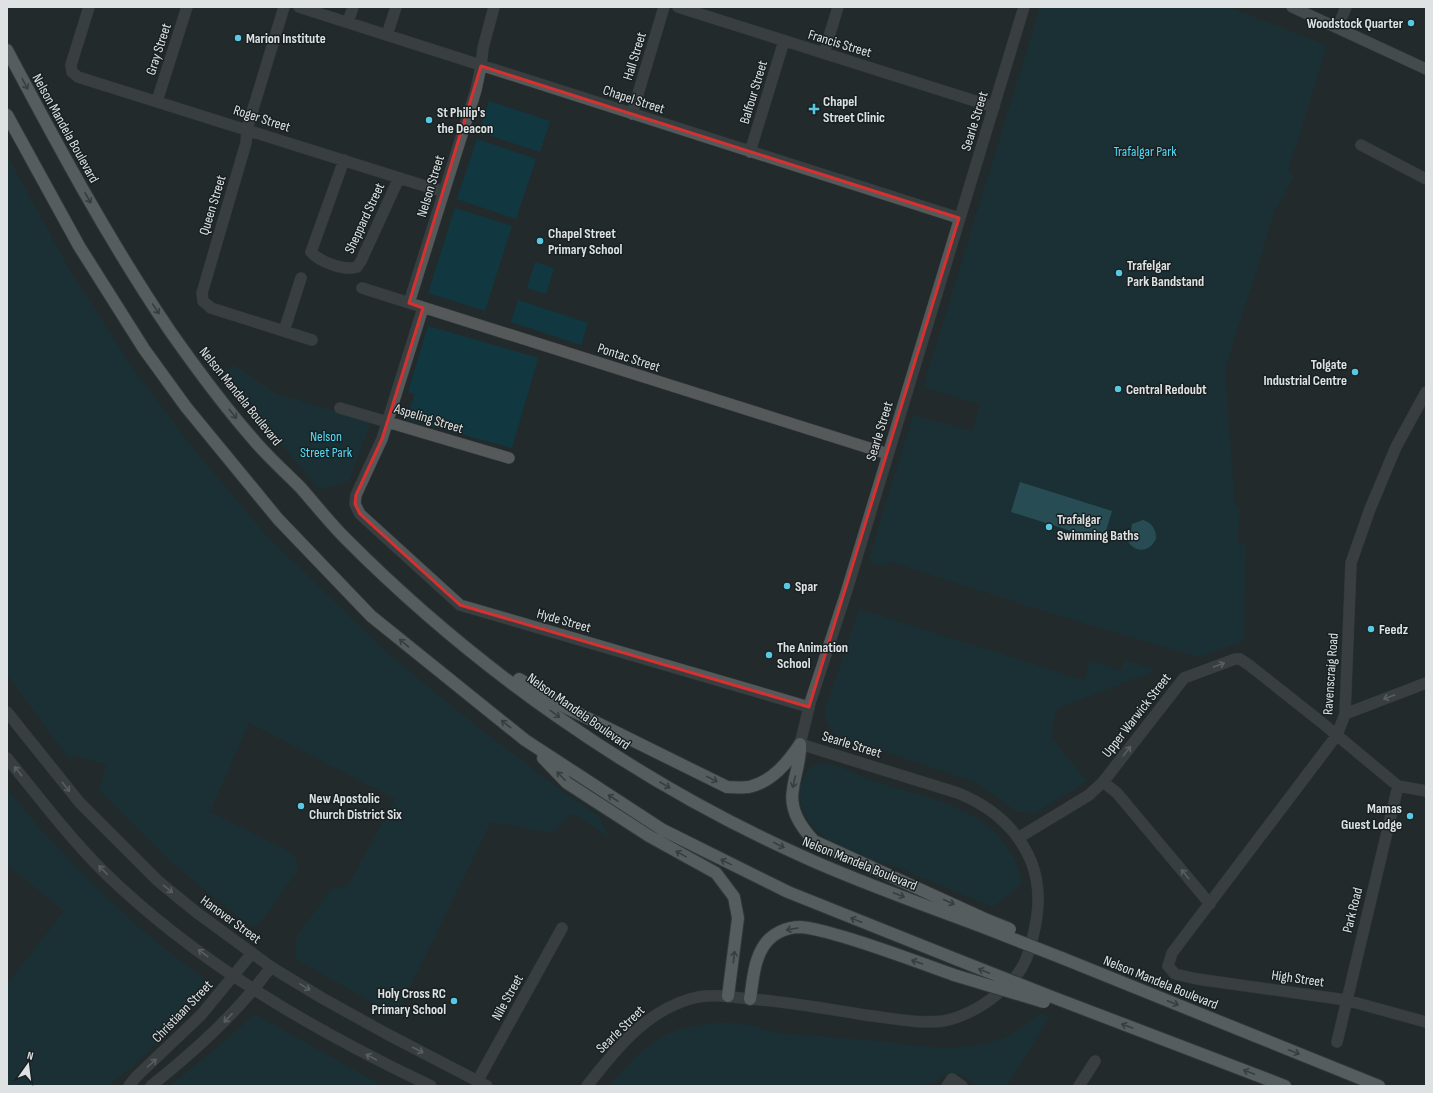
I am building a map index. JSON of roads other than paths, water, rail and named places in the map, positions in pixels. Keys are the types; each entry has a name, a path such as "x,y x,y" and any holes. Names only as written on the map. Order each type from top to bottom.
{"highway":[{"name":"Nelson Mandela Boulevard","path":"7,50 109,236 171,331 212,388 253,439 300,488 342,536 396,588 457,641 593,742 719,815 804,858 983,922 1064,955 1137,988 1379,1086"},
{"path":"7,115 79,246 144,349 186,407 278,519 371,616 525,740 663,830 788,892 958,960 1045,999"},
{"path":"457,641 567,708 727,787 749,787 767,781 790,760 800,744"},
{"path":"525,740 567,783 649,836 716,873 734,897 738,918 728,996"},
{"path":"800,744 801,756 792,790 794,810 800,826 814,841 983,922"},
{"path":"750,999 759,953 766,943 774,935 784,930 798,927 812,928 851,939 954,975 1045,999 1108,1019 1285,1086"}],"main road":[{"path":"1292,7 1426,69"}],"street":[{"name":"Roger Street","path":"89,7 71,65 72,72 78,77 157,100 444,192"},
{"name":"Gray Street","path":"157,100 188,7"},
{"name":"Queen Street","path":"284,7 247,129 246,143 202,293 203,301 211,308 312,340"},
{"name":"Chapel Street","path":"299,7 959,218"},
{"path":"348,22 353,7"},
{"path":"387,35 396,7"},
{"name":"Nelson Street","path":"409,303 444,192 481,66 483,48 494,7"},
{"name":"Hall Street","path":"632,114 664,7"},
{"name":"Francis Street","path":"678,7 994,107"},
{"path":"824,53 838,7"},
{"name":"Searle Street","path":"587,1086 626,1040 650,1018 663,1010 691,999 707,996 728,996 774,1000 913,1022 944,1021 967,1014 991,1000 1012,983 1028,956 1037,924 1038,886 1031,861 1018,838 1005,822 991,810 974,799 800,744 809,707 888,454 1024,7"},
{"path":"1338,27 1346,7"},
{"name":"Balfour Street","path":"750,152 784,41"},
{"path":"1361,145 1426,179"},
{"name":"Sheppard Street","path":"344,160 311,252 317,258 350,269 357,267 398,178"},
{"path":"284,331 301,278"},
{"name":"Pontac Street","path":"362,288 888,454"},
{"path":"386,422 423,308"},
{"name":"Ravenscraig Road","path":"1168,966 1172,953 1337,735 1345,714 1351,563 1370,509 1396,447 1426,392"},
{"name":"Aspeling Street","path":"340,408 509,458"},
{"name":"Hyde Street","path":"386,422 382,438 356,495 355,504 360,514 460,605 809,707"},
{"name":"Upper Warwick Street","path":"1018,838 1088,795 1103,782 1184,678 1234,659 1240,659 1249,665 1398,786"},
{"path":"1345,714 1426,683"},
{"name":"Hanover Street","path":"7,712 80,803 139,863 196,912 271,967 386,1034 483,1083"},
{"path":"7,758 58,821 103,870 150,913 234,976 254,989 372,1058 431,1086"},
{"path":"1103,782 1117,793 1210,904"},
{"path":"1398,786 1426,791"},
{"name":"Park Road","path":"1337,1042 1398,786"},
{"name":"Nile Street","path":"483,1083 562,928"},
{"name":"Christiaan Street","path":"129,1086 136,1077 201,1015 252,953"},
{"name":"High Street","path":"1168,966 1175,974 1197,979 1346,1000 1426,1022"},
{"path":"150,1086 225,1022 271,967"},
{"path":"1079,1086 1095,1061"},
{"path":"947,1086 952,1079 962,1086"}],"place":[{"name":"Woodstock Quarter","path":"1411,23"},
{"name":"Marion Institute","path":"238,38"},
{"name":"Chapel Street Clinic","path":"814,109"},
{"name":"St Philip's the Deacon","path":"429,120"},
{"name":"Chapel Street Primary School","path":"540,241"},
{"name":"Trafelgar Park Bandstand","path":"1119,273"},
{"name":"Tolgate Industrial Centre","path":"1355,372"},
{"name":"Central Redoubt","path":"1118,389"},
{"name":"Trafalgar Swimming Baths","path":"1049,527"},
{"name":"Spar","path":"787,586"},
{"name":"Feedz","path":"1371,629"},
{"name":"The Animation School","path":"769,655"},
{"name":"New Apostolic Church District Six","path":"301,806"},
{"name":"Mamas Guest Lodge","path":"1410,816"},
{"name":"Holy Cross RC Primary School","path":"454,1001"}],"park label":[{"name":"Trafalgar Park","path":"1145,151"},
{"name":"Nelson Street Park","path":"326,444"}]}
